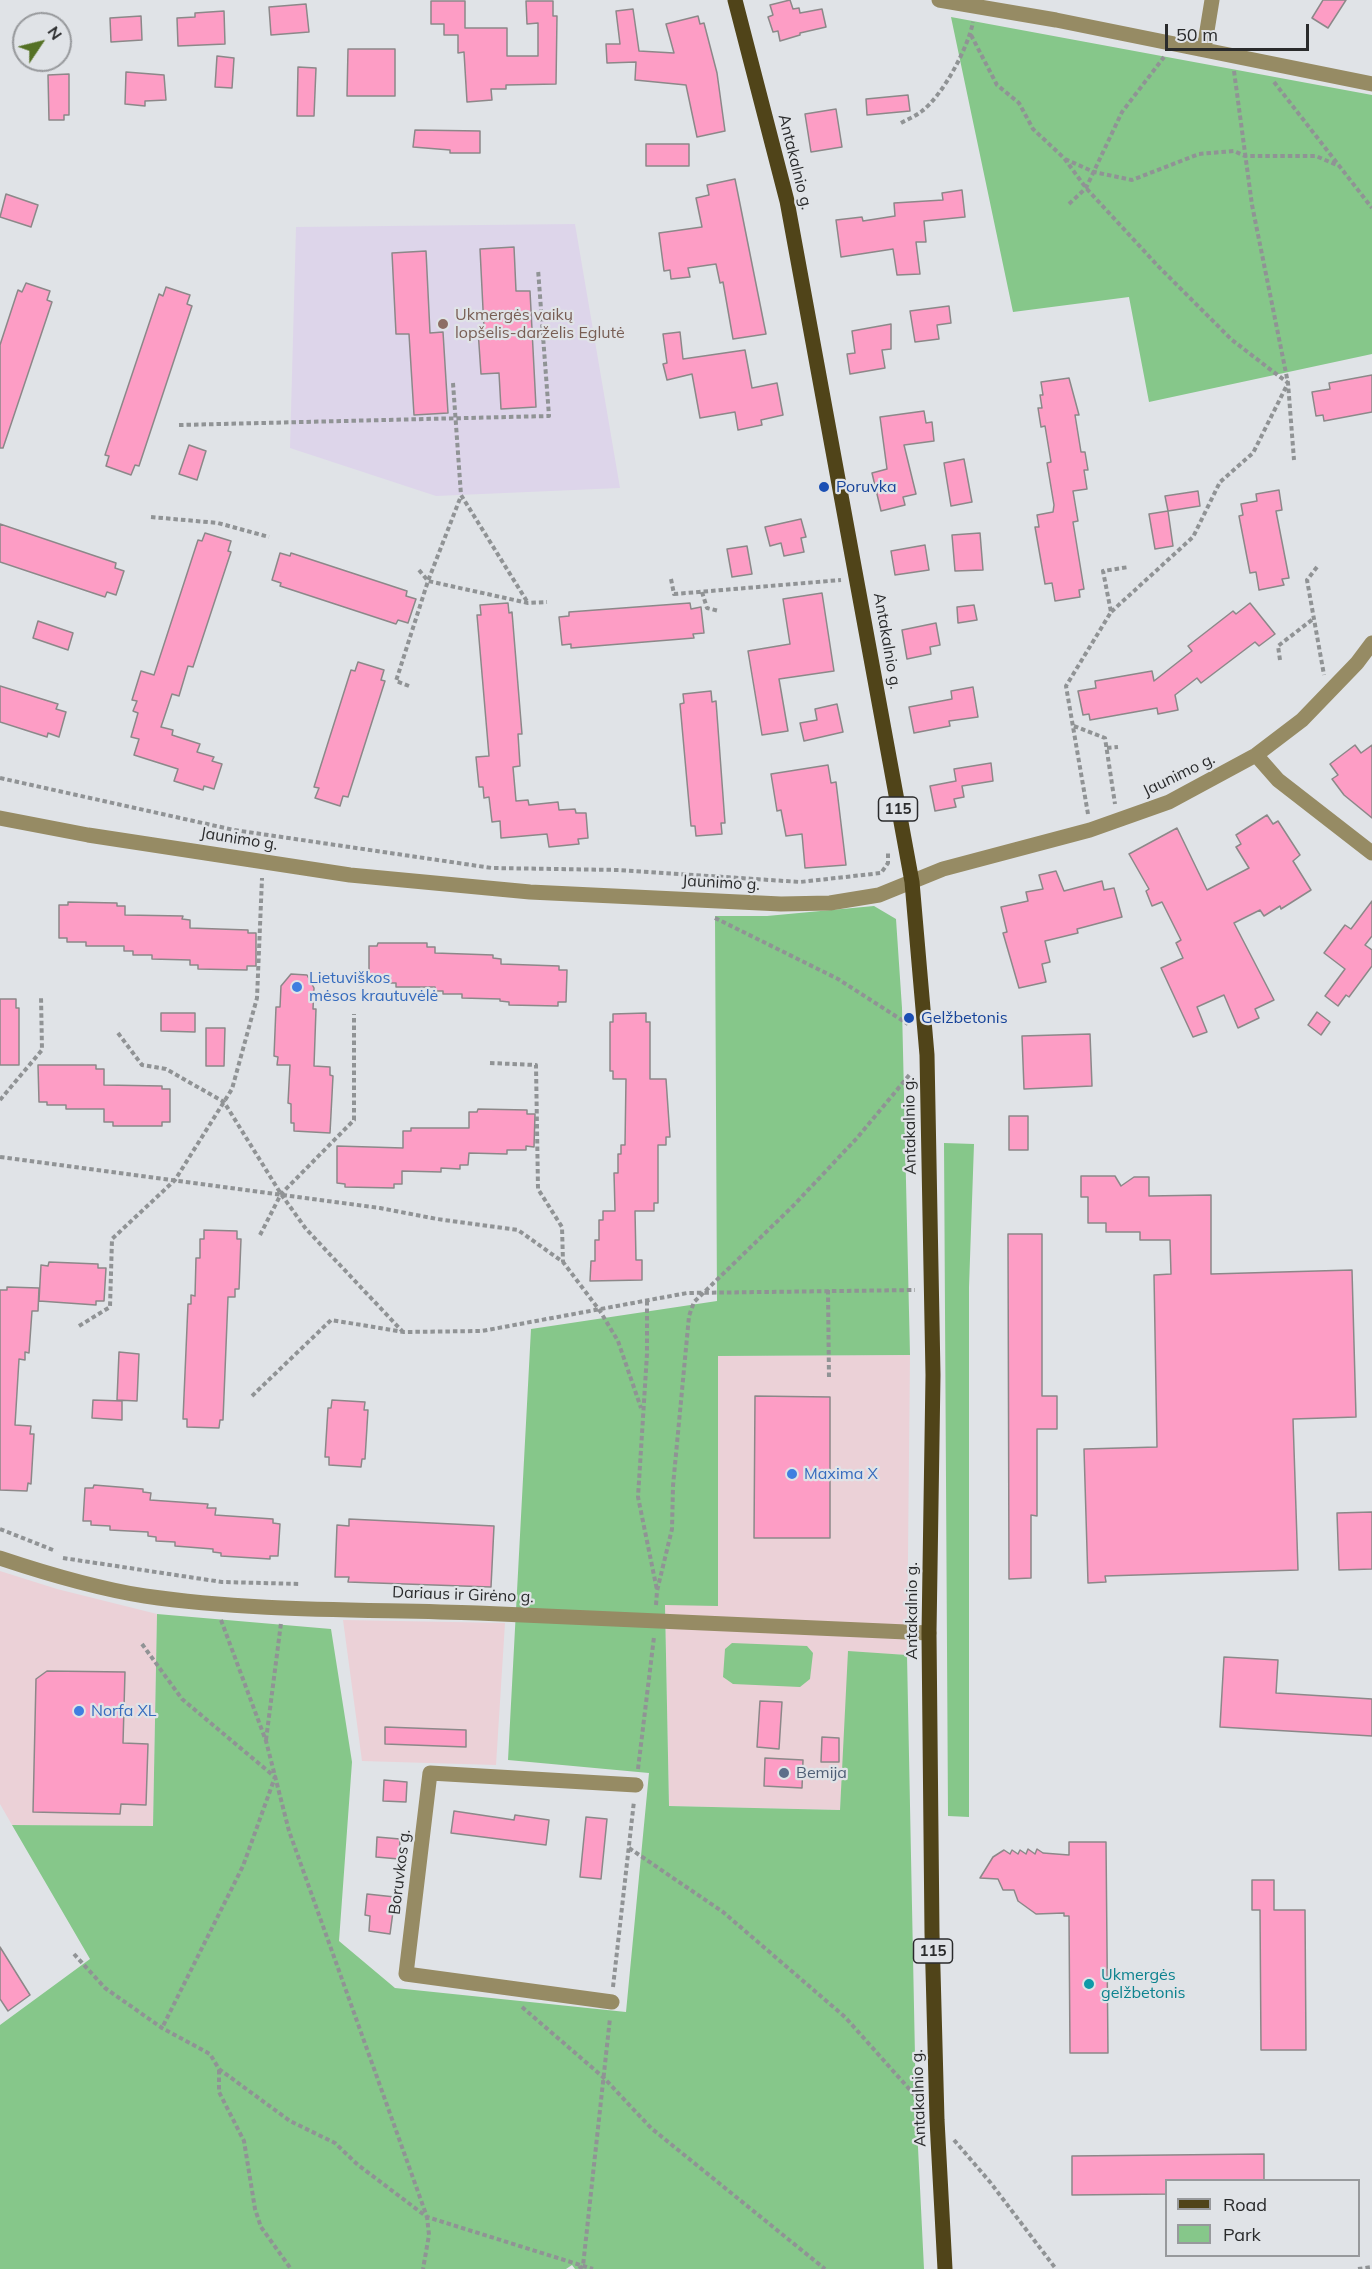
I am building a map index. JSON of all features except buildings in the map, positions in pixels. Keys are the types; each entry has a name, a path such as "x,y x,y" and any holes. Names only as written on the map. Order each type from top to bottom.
{"main road":[{"name":"Antakalnio g.","path":"735,0 787,201 912,882 927,1055 933,1375 929,1633 937,2120 945,2269"}],"street":[{"path":"939,0 1174,43 1372,84"},
{"path":"1204,49 1212,0"},
{"name":"Jaunimo g.","path":"0,818 88,835 350,875 530,892 781,904 830,903 879,895 943,869 1118,822 1169,802 1256,755 1302,720 1357,663 1372,643"},
{"path":"1256,755 1278,780 1372,853"},
{"name":"Dariaus ir Girėno g.","path":"0,1558 53,1576 145,1596 216,1602 281,1607 929,1633"},
{"name":"Boruvkos g.","path":"612,2002 406,1974 430,1773 636,1785"}],"path":[{"path":"901,123 922,111 941,91 971,34 976,6"},
{"path":"971,34 997,85 1018,103 1033,129 1064,158 1086,188 1157,265 1232,340 1288,383"},
{"path":"1069,204 1086,188 1122,112 1174,43"},
{"path":"1232,55 1252,205 1288,383 1294,460"},
{"path":"1257,60 1372,208"},
{"path":"1064,158 1094,172 1132,180 1199,153 1234,151 1245,156 1316,156 1339,166"},
{"path":"179,425 549,416 538,269"},
{"path":"409,686 396,681 428,581 461,495 453,383"},
{"path":"1090,830 1066,686 1112,612 1193,537 1220,482 1253,453 1288,383"},
{"path":"461,495 528,603"},
{"path":"151,517 218,523 269,537"},
{"path":"1112,612 1103,571 1129,567"},
{"path":"1317,567 1307,580 1312,619 1328,693"},
{"path":"419,570 428,581 528,603 547,602"},
{"path":"671,579 674,594 857,578"},
{"path":"702,592 707,608 719,611"},
{"path":"1280,660 1278,646 1312,619"},
{"path":"1073,725 1105,738 1118,822"},
{"path":"1107,748 1118,747"},
{"path":"0,778 234,830 492,868 619,870 801,882 881,873 888,863 888,848 904,846"},
{"path":"80,1326 110,1306 112,1239 176,1180 232,1089 257,998 262,861"},
{"path":"708,914 838,979 926,1035"},
{"path":"0,1100 42,1050 41,996"},
{"path":"260,1235 280,1194 354,1120 354,1014"},
{"path":"118,1033 142,1065 166,1068 224,1102 280,1194 306,1229 404,1332"},
{"path":"647,1301 647,1354 641,1408 638,1497 657,1591 667,1560 672,1529 673,1486 689,1316 694,1302 801,1197 857,1138 927,1055"},
{"path":"490,1063 536,1065 538,1189 562,1227 563,1262"},
{"path":"0,1157 280,1194 518,1230 563,1262 600,1311 618,1341 641,1408"},
{"path":"828,1290 829,1379"},
{"path":"252,1395 331,1320 404,1332 482,1331 702,1293 913,1290 931,1293"},
{"path":"0,1529 53,1550"},
{"path":"54,1557 222,1582 301,1584"},
{"path":"266,1741 281,1635 282,1583"},
{"path":"216,1602 266,1741 290,1831 427,2217 429,2235 423,2269"},
{"path":"581,2268 655,1621"},
{"path":"142,1644 182,1700 274,1777"},
{"path":"162,2028 243,1866 274,1777"},
{"path":"629,1848 723,1912 845,2017 990,2181 1056,2269"},
{"path":"74,1954 105,1988 162,2028 210,2054 219,2069 290,2121 335,2143 358,2165 427,2217 581,2268 593,2269"},
{"path":"500,1987 603,2077 651,2128 825,2269"},
{"path":"219,2069 219,2092 244,2141 255,2209 261,2227 291,2269"},
{"path":"1358,2269 1372,2267"}],"shaded area":[{"name":"Ukmergės vaikų lopšelis-darželis Eglutė","path":"575,224 620,488 436,496 290,448 296,227"},
{"path":"910,1355 907,1655 849,1652 840,1810 669,1806 665,1605 718,1605 718,1356"},
{"path":"0,1571 57,1589 157,1614 153,1827 12,1825 0,1804"},
{"path":"343,1620 505,1623 496,1765 362,1761"}],"green space":[{"path":"951,17 1372,95 1372,354 1149,402 1129,297 1013,312"},
{"path":"874,906 896,919 902,1008 910,1355 718,1356 718,1606 665,1605 669,1806 840,1810 848,1651 907,1655 916,2107 924,2269 575,2269 572,2265 566,2269 0,2269 0,2025 90,1959 12,1825 153,1826 157,1614 331,1629 352,1762 339,1941 395,1988 626,2012 649,1773 508,1760 531,1329 717,1301 715,916 767,916"},
{"path":"944,1143 974,1144 969,1287 969,1817 948,1816"},
{"path":"732,1643 807,1646 813,1653 810,1679 800,1687 733,1684 723,1677 725,1649"}],"place":[{"name":"Ukmergės vaikų lopšelis-darželis Eglutė","path":"443,324"},
{"name":"Poruvka","path":"824,487"},
{"name":"Lietuviškos mėsos krautuvėlė","path":"297,987"},
{"name":"Gelžbetonis","path":"909,1018"},
{"name":"Maxima X","path":"792,1474"},
{"name":"Norfa XL","path":"79,1711"},
{"name":"Bemija","path":"784,1773"},
{"name":"Ukmergės gelžbetonis","path":"1089,1984"}]}
